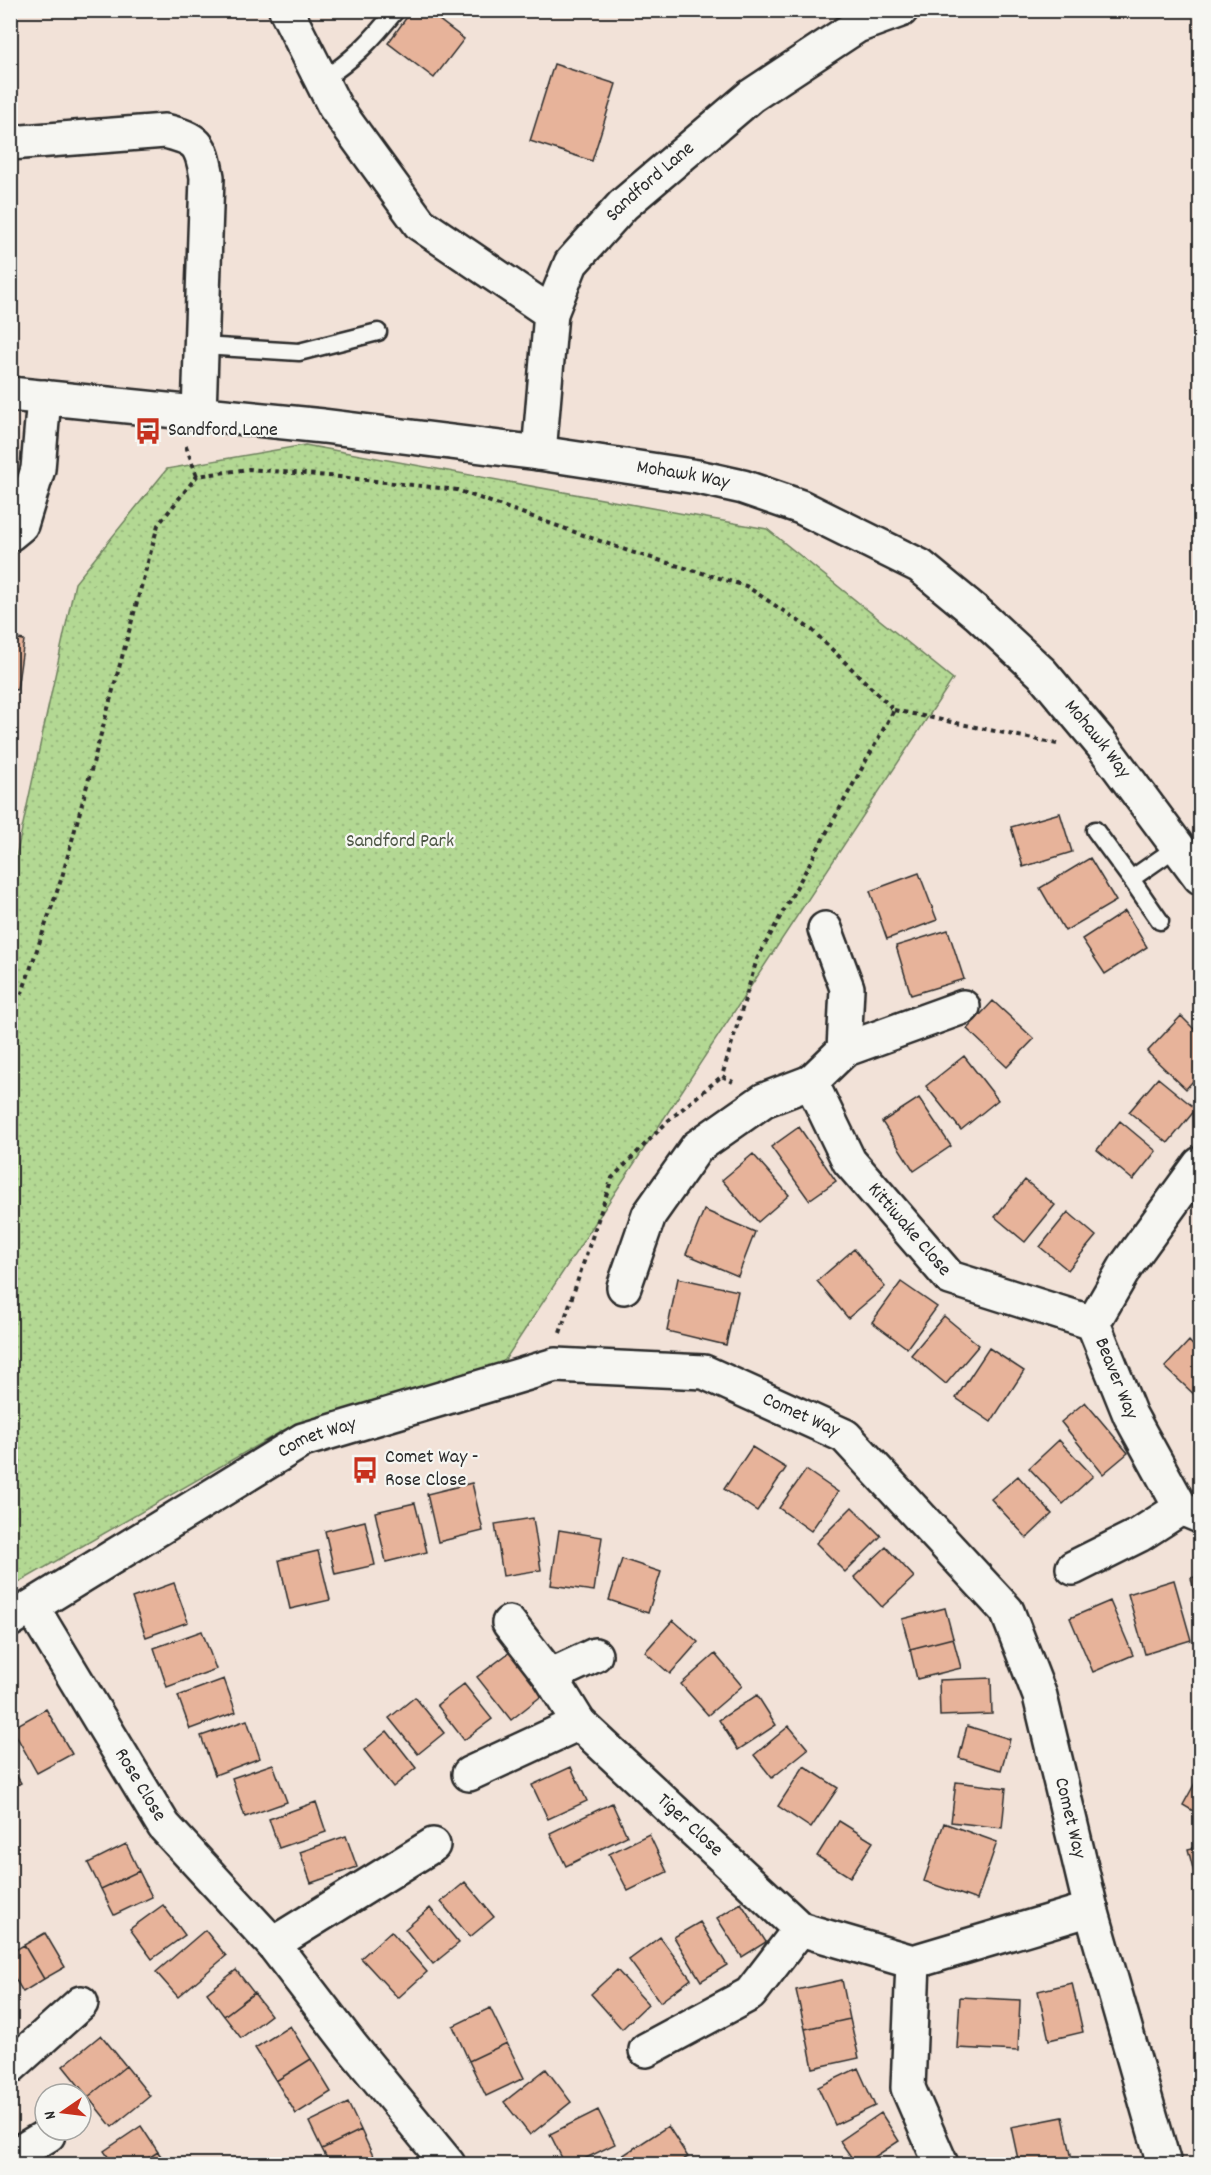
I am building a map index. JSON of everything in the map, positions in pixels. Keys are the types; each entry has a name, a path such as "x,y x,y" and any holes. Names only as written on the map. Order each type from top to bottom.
{"street":[{"path":"286,10 335,107 420,224 551,313"},
{"name":"Sandford Lane","path":"539,453 551,313 571,263 623,205 751,96 857,26 901,10"},
{"path":"10,142 165,131 187,136 202,153 207,177 199,412"},
{"name":"Mohawk Way","path":"10,394 199,412 539,453 698,477 743,487 801,507 920,567 977,613 1042,673 1103,746 1200,878"},
{"path":"10,534 21,525 38,469 44,397"},
{"path":"825,929 847,988 844,1050"},
{"path":"624,1287 649,1215 697,1147 764,1100 811,1082 844,1050 963,1007"},
{"name":"Kittiwake Close","path":"811,1082 849,1161 950,1278 1093,1323"},
{"name":"Beaver Way","path":"1073,1568 1191,1512 1130,1415 1093,1323 1126,1266 1200,1164"},
{"name":"Comet Way","path":"21,1613 303,1440 555,1365 704,1372 845,1436 1007,1611 1040,1696 1091,1908 1164,2164"},
{"name":"Rose Close","path":"21,1613 164,1826 273,1944 352,2048 448,2164"},
{"name":"Tiger Close","path":"509,1623 550,1677 579,1723 800,1929 913,1962"},
{"path":"550,1677 595,1655"},
{"path":"469,1774 579,1723"},
{"path":"273,1944 433,1845"},
{"path":"941,2164 908,2088 913,1962 1091,1908"},
{"path":"646,2049 750,1994 800,1929"},
{"path":"10,2067 81,2003"},
{"path":"11,2161 38,2142"}],"lane":[{"path":"322,80 345,66 365,48 396,10"},
{"path":"202,346 299,352 378,332"},
{"path":"1095,830 1160,921"},
{"path":"1131,879 1177,847"}],"path":[{"path":"10,1009 22,993 62,877 158,525 197,476 249,469 457,490 628,550 746,586 812,630 894,710 1067,746"},
{"path":"764,1100 722,1076 757,959 894,710"}],"green space":[{"name":"Sandford Park","path":"305,445 767,529 953,679 499,1369 282,1431 11,1587 11,880 75,583 167,469"}],"building":[{"path":"412,10 426,10 464,39 434,78 388,43"},
{"path":"554,64 616,84 592,161 530,141"},
{"path":"10,638 24,640 17,690 10,689"},
{"path":"1060,813 1072,852 1023,867 1011,827"},
{"path":"1090,858 1116,901 1065,931 1040,888"},
{"path":"919,873 937,920 887,939 870,891"},
{"path":"1125,911 1147,947 1105,974 1082,939"},
{"path":"948,930 964,979 911,995 896,946"},
{"path":"993,1001 1034,1039 1007,1067 967,1029"},
{"path":"1181,1016 1200,1035 1200,1073 1186,1089 1147,1052"},
{"path":"964,1056 998,1100 961,1130 926,1086"},
{"path":"1158,1078 1196,1109 1168,1143 1129,1112"},
{"path":"919,1098 951,1146 914,1171 882,1122"},
{"path":"1120,1121 1156,1151 1133,1180 1097,1150"},
{"path":"799,1127 836,1181 809,1200 771,1147"},
{"path":"753,1154 789,1195 758,1222 722,1180"},
{"path":"1025,1180 1055,1205 1025,1242 995,1217"},
{"path":"704,1210 755,1232 738,1276 686,1254"},
{"path":"1068,1212 1096,1236 1068,1270 1040,1247"},
{"path":"854,1249 885,1287 848,1318 817,1281"},
{"path":"678,1278 738,1291 726,1345 667,1331"},
{"path":"901,1282 937,1307 907,1348 872,1322"},
{"path":"944,1316 979,1345 946,1384 911,1355"},
{"path":"1189,1341 1200,1353 1200,1400 1165,1367"},
{"path":"989,1348 1024,1371 991,1422 956,1398"},
{"path":"1085,1402 1128,1453 1103,1474 1061,1422"},
{"path":"1059,1440 1093,1476 1063,1504 1029,1468"},
{"path":"752,1447 786,1468 757,1511 724,1489"},
{"path":"806,1470 838,1492 811,1531 779,1508"},
{"path":"1018,1476 1052,1514 1027,1538 991,1499"},
{"path":"472,1483 483,1531 438,1542 427,1494"},
{"path":"415,1503 427,1552 386,1562 375,1512"},
{"path":"852,1507 881,1536 845,1572 816,1543"},
{"path":"533,1518 541,1570 503,1576 495,1524"},
{"path":"365,1521 375,1565 335,1574 325,1531"},
{"path":"559,1530 602,1537 594,1591 551,1585"},
{"path":"886,1547 914,1577 882,1607 854,1577"},
{"path":"318,1551 330,1600 290,1609 279,1560"},
{"path":"622,1559 661,1572 648,1613 609,1600"},
{"path":"1200,1575 1200,1615 1191,1578"},
{"path":"1174,1580 1191,1640 1145,1654 1128,1594"},
{"path":"174,1583 188,1622 146,1637 132,1598"},
{"path":"1110,1601 1133,1655 1093,1672 1070,1618"},
{"path":"945,1608 953,1638 910,1649 902,1619"},
{"path":"673,1620 698,1642 670,1674 645,1652"},
{"path":"202,1631 216,1669 167,1687 154,1648"},
{"path":"953,1638 961,1668 917,1679 910,1649"},
{"path":"510,1652 544,1694 511,1720 477,1677"},
{"path":"715,1654 742,1686 708,1715 681,1684"},
{"path":"991,1678 992,1714 940,1716 939,1680"},
{"path":"224,1679 236,1712 190,1729 178,1696"},
{"path":"464,1684 492,1719 464,1740 437,1705"},
{"path":"757,1695 776,1725 738,1750 719,1720"},
{"path":"415,1697 444,1733 418,1754 389,1718"},
{"path":"46,1709 72,1754 37,1773 12,1728"},
{"path":"247,1720 260,1758 215,1775 201,1736"},
{"path":"789,1726 808,1749 772,1778 754,1755"},
{"path":"967,1726 1010,1739 1001,1770 959,1758"},
{"path":"387,1731 416,1768 393,1787 364,1750"},
{"path":"273,1764 287,1802 245,1817 232,1778"},
{"path":"10,1765 21,1783 10,1789"},
{"path":"804,1766 838,1788 811,1828 778,1806"},
{"path":"571,1767 587,1801 548,1819 532,1785"},
{"path":"1200,1774 1200,1815 1183,1805"},
{"path":"956,1782 1006,1788 1002,1828 951,1822"},
{"path":"316,1802 326,1832 279,1848 269,1819"},
{"path":"612,1803 627,1836 566,1866 550,1833"},
{"path":"839,1821 873,1842 850,1877 817,1856"},
{"path":"944,1823 997,1842 977,1900 924,1881"},
{"path":"649,1834 667,1872 628,1891 609,1854"},
{"path":"346,1836 357,1867 311,1883 300,1852"},
{"path":"126,1844 139,1871 101,1889 88,1863"},
{"path":"1200,1846 1200,1887 1198,1888 1188,1849"},
{"path":"139,1871 152,1897 114,1915 101,1889"},
{"path":"465,1882 494,1917 470,1937 441,1902"},
{"path":"741,1903 766,1942 742,1957 717,1918"},
{"path":"163,1905 185,1935 152,1959 130,1929"},
{"path":"430,1908 459,1943 433,1964 405,1929"},
{"path":"700,1922 727,1965 701,1981 674,1937"},
{"path":"205,1930 226,1956 178,1997 156,1972"},
{"path":"391,1931 427,1972 398,1998 361,1958"},
{"path":"45,1933 65,1967 44,1979 24,1945"},
{"path":"660,1937 691,1979 660,2002 629,1960"},
{"path":"24,1945 44,1979 23,1992 10,1970 10,1953"},
{"path":"236,1970 254,1993 224,2016 207,1993"},
{"path":"617,1970 648,2004 622,2029 591,1994"},
{"path":"842,1980 850,2019 805,2029 796,1990"},
{"path":"1072,1983 1083,2032 1049,2040 1038,1991"},
{"path":"254,1993 271,2015 241,2038 224,2016"},
{"path":"960,1997 1020,2000 1018,2051 957,2048"},
{"path":"490,2008 507,2043 469,2061 453,2026"},
{"path":"850,2019 859,2058 813,2068 805,2029"},
{"path":"290,2026 311,2059 276,2081 255,2048"},
{"path":"101,2035 126,2066 93,2093 93,2082 76,2082 63,2066"},
{"path":"507,2043 524,2078 486,2096 469,2061"},
{"path":"311,2059 331,2092 296,2114 276,2081"},
{"path":"126,2066 150,2096 112,2127 93,2103 93,2093"},
{"path":"858,2068 875,2106 835,2125 818,2087"},
{"path":"546,2069 571,2102 530,2135 504,2102"},
{"path":"348,2103 361,2130 322,2149 309,2122"},
{"path":"598,2110 615,2144 574,2164 565,2164 550,2134"},
{"path":"881,2113 899,2141 864,2164 856,2164 840,2141"},
{"path":"1063,2117 1072,2159 1045,2164 1019,2164 1011,2127"},
{"path":"141,2126 158,2152 139,2164 113,2164 104,2151"},
{"path":"668,2126 688,2157 676,2164 627,2164 622,2156"},
{"path":"361,2130 373,2156 356,2164 330,2164 322,2149"},
{"path":"158,2152 167,2164 139,2164"}],"place":[{"name":"Sandford Lane","path":"148,431"},
{"name":"Comet Way - Rose Close","path":"365,1470"}]}
